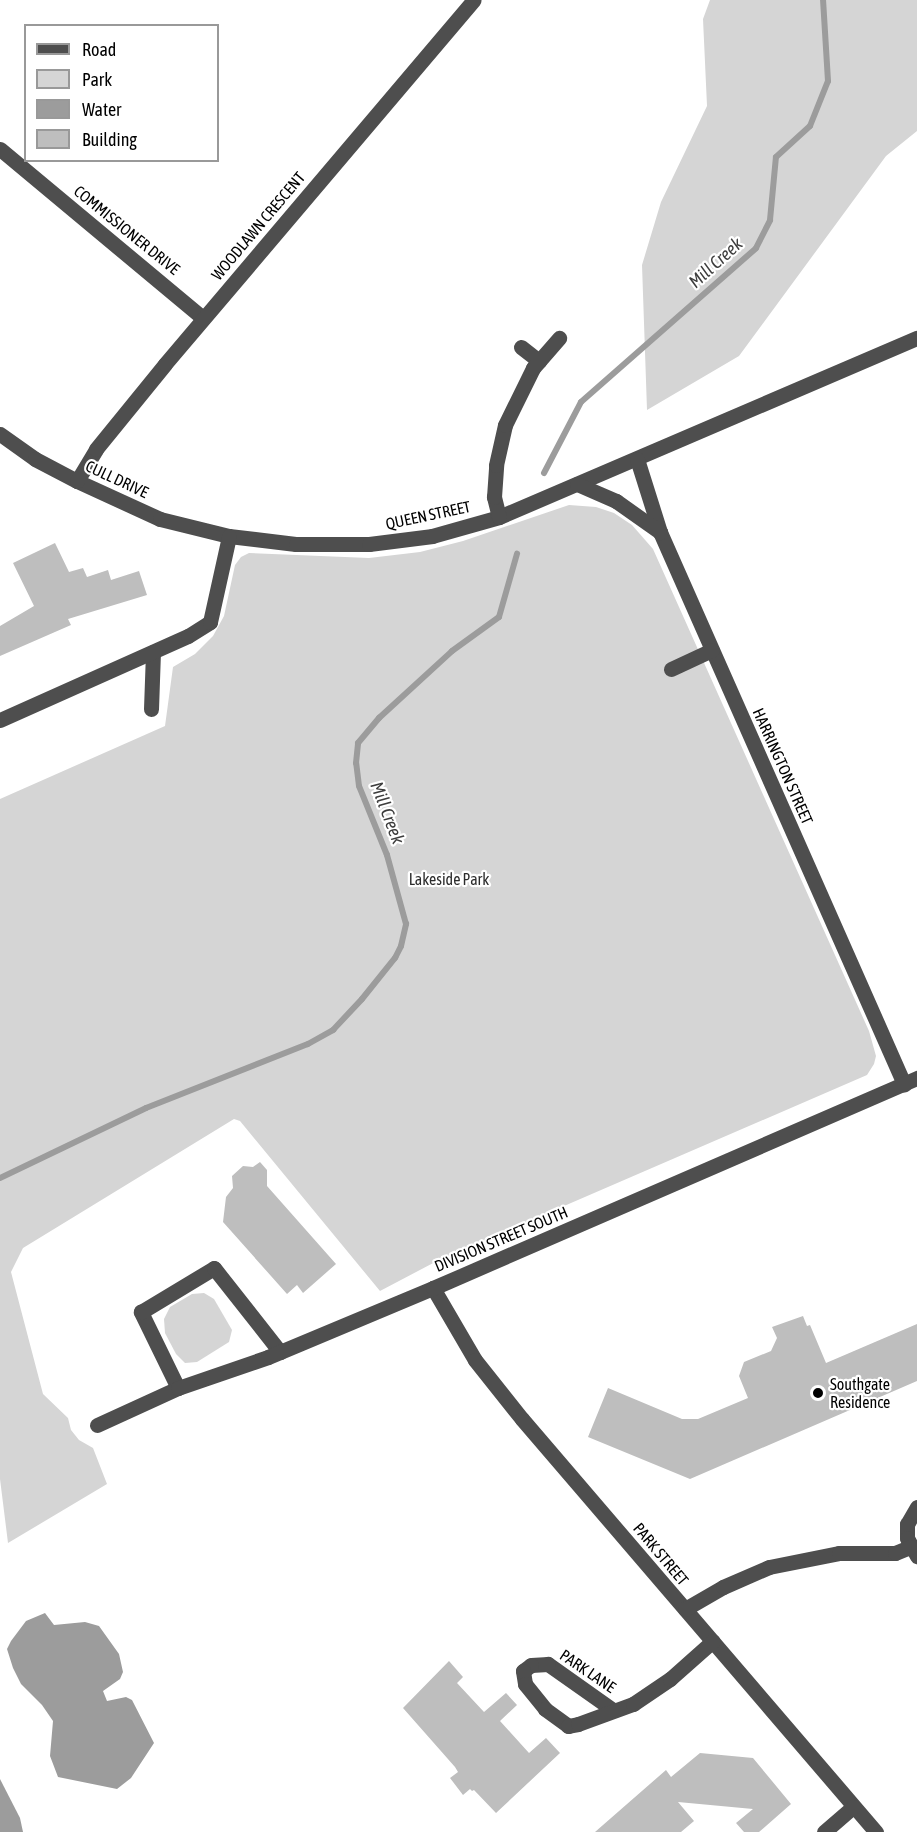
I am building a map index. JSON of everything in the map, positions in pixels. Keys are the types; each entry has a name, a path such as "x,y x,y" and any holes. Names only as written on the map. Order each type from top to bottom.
{"street":[{"name":"WOODLAWN CRESCENT","path":"77,481 110,431 474,0"},
{"name":"COMMISSIONER DRIVE","path":"0,149 204,318"},
{"path":"499,517 494,497 496,465 505,425 533,368 559,338"},
{"name":"QUEEN STREET","path":"229,536 296,544 369,544 432,536 499,517 915,343"},
{"path":"521,348 539,361"},
{"name":"CULL DRIVE","path":"0,434 35,459 160,519 229,536"},
{"name":"HARRINGTON STREET","path":"637,459 660,532 910,1081"},
{"path":"577,484 616,501 660,532"},
{"path":"0,720 188,636 210,622 229,536"},
{"path":"671,669 712,650"},
{"path":"151,709 153,652"},
{"name":"DIVISION STREET SOUTH","path":"97,1425 178,1389 280,1352 433,1288 910,1081"},
{"path":"178,1389 141,1312 214,1268 280,1352"},
{"name":"PARK STREET","path":"433,1288 475,1360 876,1832"},
{"path":"685,1609 723,1587 769,1567 839,1553 914,1551 907,1524 917,1507"},
{"name":"PARK LANE","path":"613,1710 548,1664 531,1665 523,1671 522,1678 534,1697 545,1709 568,1726 585,1723 633,1704 670,1679 713,1641"},
{"path":"824,1832 853,1807"}],"green space":[{"path":"710,0 917,0 917,131 886,156 739,356 647,410 642,265 661,202 707,106 703,19"},
{"name":"Lakeside Park","path":"569,505 596,507 614,513 632,525 653,549 869,1031 876,1056 874,1064 867,1075 437,1261 380,1291 240,1121 234,1119 23,1248 11,1272 43,1394 68,1418 71,1430 79,1440 93,1448 107,1484 8,1543 0,1479 0,799 165,726 173,667 195,654 213,636 224,616 235,565 241,557 249,553 369,558 420,552 463,541"},
{"path":"204,1293 214,1299 232,1330 229,1342 197,1362 185,1363 176,1354 165,1333 164,1319 170,1307 192,1294"}],"water":[{"path":"45,1613 54,1625 85,1622 99,1626 119,1654 123,1672 120,1679 103,1691 107,1701 126,1697 132,1700 154,1743 131,1778 117,1789 58,1777 50,1756 53,1721 42,1705 21,1684 13,1668 7,1649 11,1641 26,1621"},
{"path":"0,1779 20,1818 23,1832 0,1832"}],"building":[{"path":"55,543 69,572 83,568 87,577 108,570 111,580 139,571 147,595 68,619 71,625 0,656 0,626 34,606 13,563"},
{"path":"260,1162 267,1170 267,1186 336,1264 303,1293 297,1285 287,1294 223,1222 226,1197 233,1188 232,1176 243,1166 253,1167"},
{"name":"Southgate Residence","path":"803,1316 807,1326 810,1325 826,1363 917,1324 917,1381 690,1479 588,1437 608,1388 682,1419 698,1419 748,1398 739,1376 744,1362 771,1351 777,1338 772,1327"},
{"path":"449,1661 463,1677 457,1683 484,1712 506,1693 517,1705 500,1721 529,1753 546,1738 560,1753 496,1813 474,1790 470,1789 463,1795 450,1778 458,1772 455,1767 403,1708"},
{"path":"700,1753 753,1758 791,1804 759,1832 744,1832 736,1823 753,1809 678,1802 694,1821 681,1832 595,1832 666,1770 671,1777"}],"waterway":[{"name":"Mill Creek","path":"544,473 581,402 756,248 770,220 776,157 810,126 828,81 823,0"},
{"name":"Mill Creek","path":"0,1178 146,1108 308,1044 333,1030 362,999 395,958 401,946 406,924 387,855 359,786 356,763 358,743 379,718 452,651 499,617 517,554"}],"place":[{"name":"Southgate Residence","path":"818,1393"}]}
